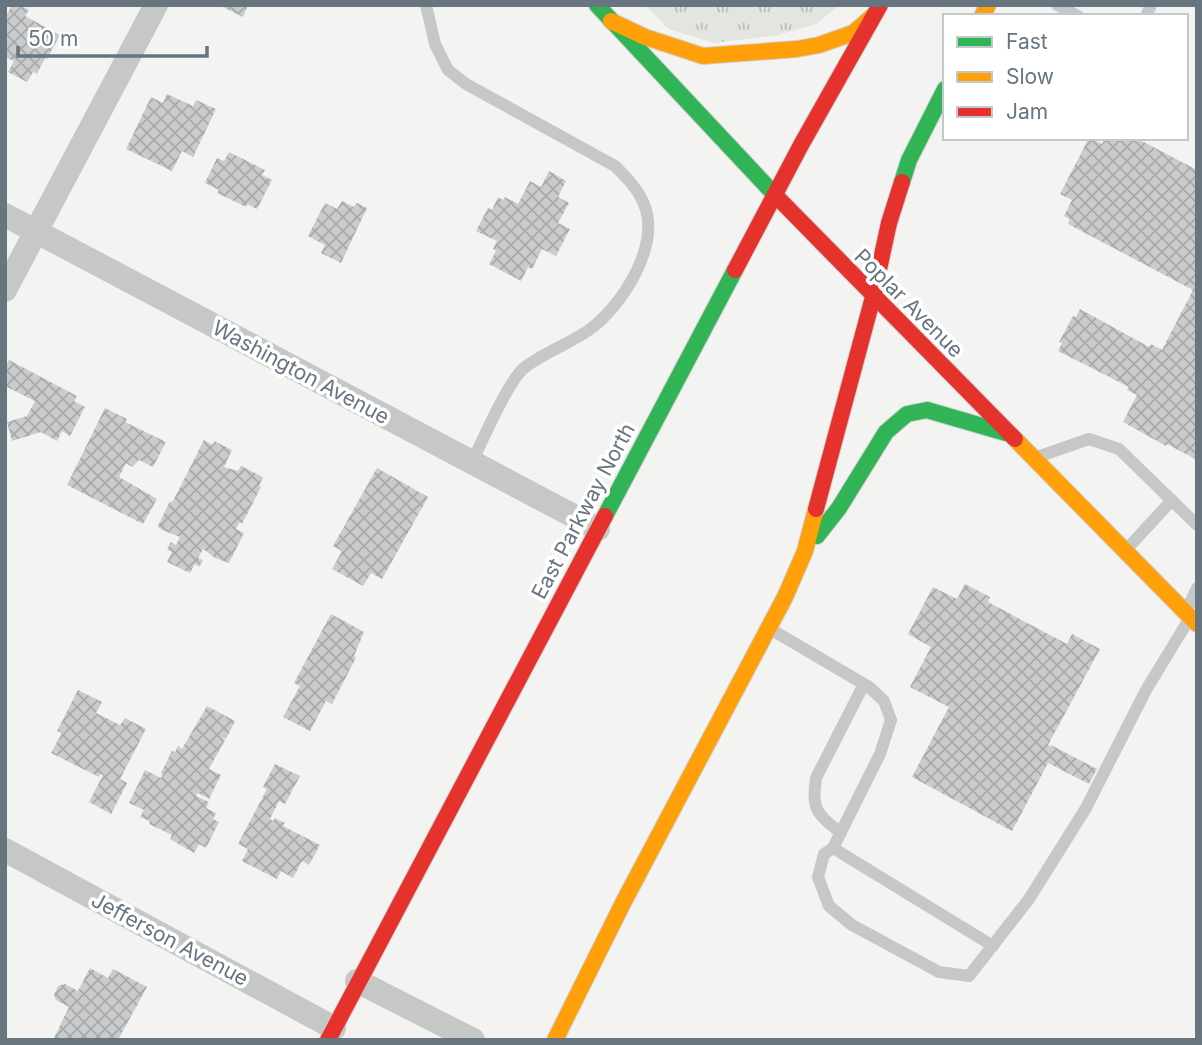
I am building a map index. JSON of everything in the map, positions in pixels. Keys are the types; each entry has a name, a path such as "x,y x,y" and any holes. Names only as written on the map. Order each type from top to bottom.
{"main road":[{"name":"Poplar Avenue","path":"597,5 873,297 1191,618"},
{"path":"611,21 645,37 703,56 819,45 853,33 878,10"},
{"name":"East Parkway North","path":"331,1034 775,195 878,10"},
{"path":"555,1040 623,903 785,597 805,551 873,297 889,223 909,160 943,93"},
{"path":"805,551 839,508 886,432 907,414 927,410 1009,434"}],"street":[{"path":"5,290 156,5"},
{"name":"Washington Avenue","path":"5,215 598,529"},
{"name":"Jefferson Avenue","path":"5,850 331,1034"},
{"path":"357,981 474,1040"}],"lane":[{"path":"426,5 435,44 448,70 466,84 615,166 633,185 645,206 647,231 641,263 620,301 591,328 523,369 499,406 472,462"},
{"path":"1057,5 1074,14"},
{"path":"1034,459 1089,439 1119,449 1197,524"},
{"path":"1125,551 1172,500"},
{"path":"769,628 864,684 884,701 891,720 880,754 841,833 833,848 824,854 818,877 829,906 852,925 939,972 969,976 1029,899 1086,808 1146,690 1191,618 1197,588"},
{"path":"841,833 818,816 813,795 816,778 864,684"},
{"path":"833,848 993,946"}],"green space":[{"path":"645,5 840,5 816,24 778,35 714,43 669,29"}],"building":[{"path":"12,5 20,5 29,10 25,16 60,35 37,74 33,72 27,82 8,72 14,61 5,57 5,18"},
{"path":"219,5 248,5 243,17"},
{"path":"167,94 193,106 196,100 216,109 193,157 182,151 172,171 126,149 151,97 163,103"},
{"path":"1088,140 1102,144 1104,140 1140,140 1197,170 1197,460 1123,422 1137,395 1127,390 1129,387 1058,351 1062,343 1059,342 1073,316 1076,317 1080,309 1149,347 1151,344 1162,350 1193,290 1068,224 1070,219 1064,216 1072,200 1060,194"},
{"path":"229,152 265,170 262,175 272,180 257,209 247,204 246,207 217,193 219,190 205,183 217,158 224,161"},
{"path":"549,171 566,181 558,197 569,203 558,223 570,229 556,256 542,249 532,269 528,267 521,281 489,264 496,251 493,249 497,241 476,231 488,208 492,210 498,197 503,200 505,197 518,204 530,181 541,187"},
{"path":"342,201 354,207 357,203 367,208 341,263 321,253 325,245 308,236 325,203 337,209"},
{"path":"9,360 77,396 74,401 85,407 70,436 62,431 57,441 41,432 12,441 7,422 27,416 35,401 5,386 5,367"},
{"path":"105,408 127,419 125,422 166,442 153,467 139,460 132,467 126,463 119,477 157,499 143,524 67,485"},
{"path":"204,440 213,445 214,441 232,450 224,467 238,471 241,466 263,477 259,486 261,487 242,524 240,522 236,529 244,533 229,563 215,558 203,549 198,558 203,560 199,567 195,564 190,573 167,562 172,552 167,550 171,542 176,545 180,537 158,526"},
{"path":"377,468 428,497 382,579 371,573 363,586 332,569 342,551 333,546"},
{"path":"965,584 990,597 988,602 1067,644 1072,634 1100,649 1048,745 1097,769 1089,784 1048,763 1012,831 912,777 949,707 910,687 931,647 908,634 933,587 957,599"},
{"path":"331,614 364,632 354,656 356,658 332,704 326,701 310,731 283,717 300,686 294,683"},
{"path":"78,690 102,702 96,713 120,725 118,728 125,718 146,729 120,779 127,783 111,814 89,802 103,775 100,774 99,777 51,753 62,733 57,731"},
{"path":"207,706 235,721 226,739 221,737 225,740 209,769 221,775 209,799 198,793 196,796 209,802 206,808 216,813 213,819 219,822 206,848 199,844 194,853 170,839 172,835 149,824 150,821 140,817 144,810 129,803 145,770 161,778 172,751 175,752 178,746 182,749"},
{"path":"275,764 300,776 285,804 279,801 270,819 273,821 275,818 285,823 283,826 320,845 309,865 302,861 293,878 281,871 277,879 242,861 248,849 238,844 267,789 263,787"},
{"path":"90,968 108,978 113,969 147,987 118,1040 53,1040 69,1007 56,1000 54,995 58,986 65,984 78,991"}],"traffic: fast":[{"path":"597,5 775,195"},
{"path":"902,182 909,160 943,93"},
{"path":"605,516 735,270"},
{"path":"817,536 839,508 886,432 907,414 927,410 1006,433"}],"traffic: slow":[{"path":"983,14 988,5"},
{"path":"611,21 645,37 703,56 819,45 853,33 874,15"},
{"path":"1015,439 1197,624"},
{"path":"555,1040 623,903 785,597 805,551 816,509"}],"traffic: jam":[{"path":"735,270 801,145 880,5"},
{"path":"816,509 873,297 889,223 902,182"},
{"path":"775,195 1015,439"},
{"path":"328,1040 605,516"}]}
